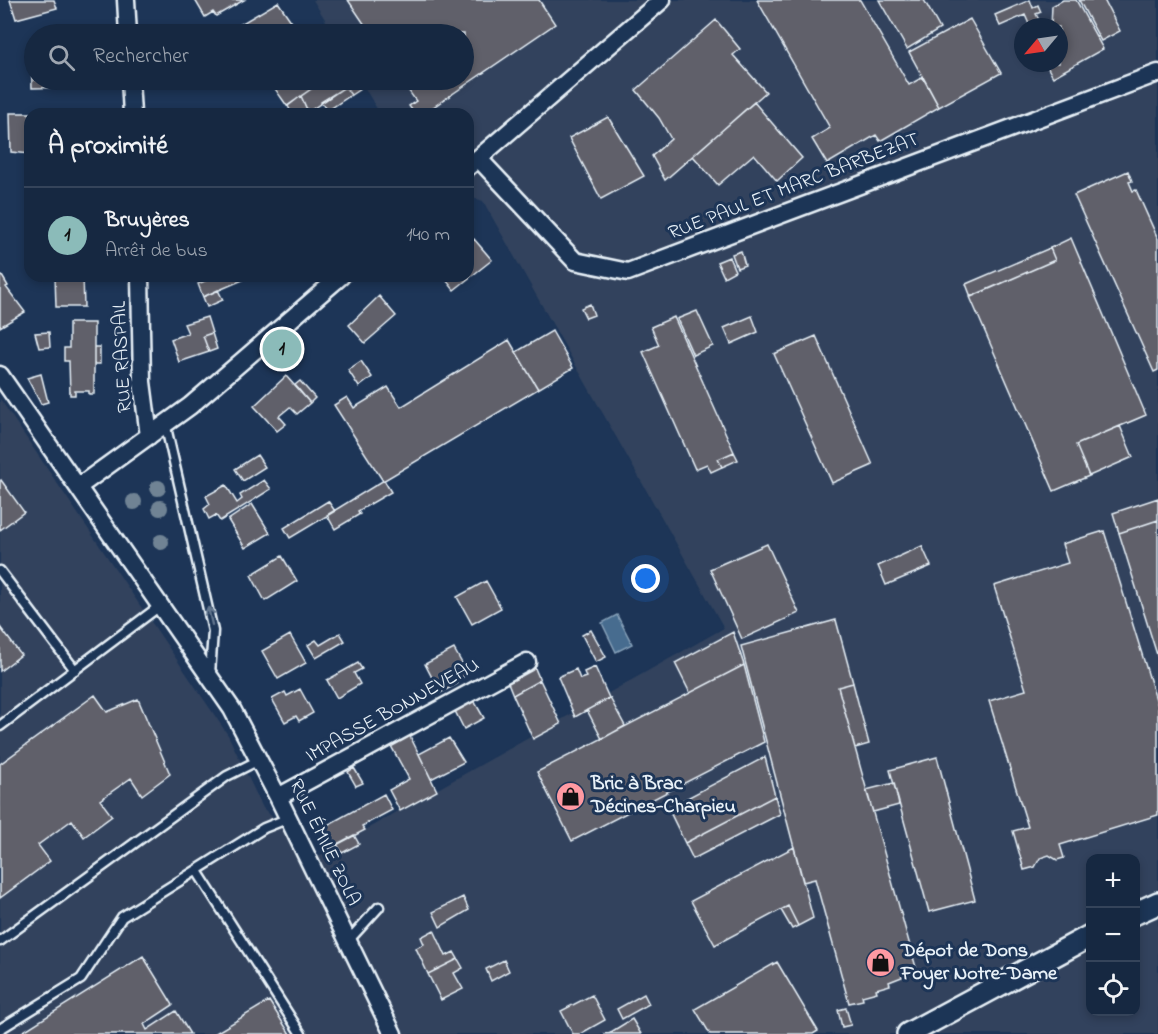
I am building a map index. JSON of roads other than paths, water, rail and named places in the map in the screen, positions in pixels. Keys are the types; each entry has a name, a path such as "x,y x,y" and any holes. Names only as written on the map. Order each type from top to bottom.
{"street":[{"path":"126,0 127,24"},
{"path":"474,162 662,0"},
{"name":"RUE PAUL ET MARC BARBEZAT","path":"474,164 575,261 628,272 1158,73"},
{"path":"131,90 132,108"},
{"name":"RUE RASPAIL","path":"140,282 142,382 149,436"},
{"path":"78,487 190,406 334,282"},
{"name":"RUE ÉMILE ZOLA","path":"0,375 210,674 289,818 393,1034"},
{"name":"IMPASSE BONNEVEAU","path":"278,797 527,662"},
{"path":"1140,911 1158,903"},
{"path":"908,1034 1086,938"}],"lane":[{"path":"165,423 213,631 210,674"},
{"path":"0,571 75,670"},
{"path":"0,726 161,605"},
{"path":"0,941 228,776 259,760"},
{"path":"0,1029 81,979 123,917 264,828 289,818"},
{"path":"197,871 301,1034"},
{"path":"348,941 379,907"}],"place":[{"name":"Bruyères","path":"282,349"},
{"name":"Bric à Brac Décines-Charpieu","path":"570,796"},
{"name":"Dépot de Dons Foyer Notre-Dame","path":"880,962"}]}
